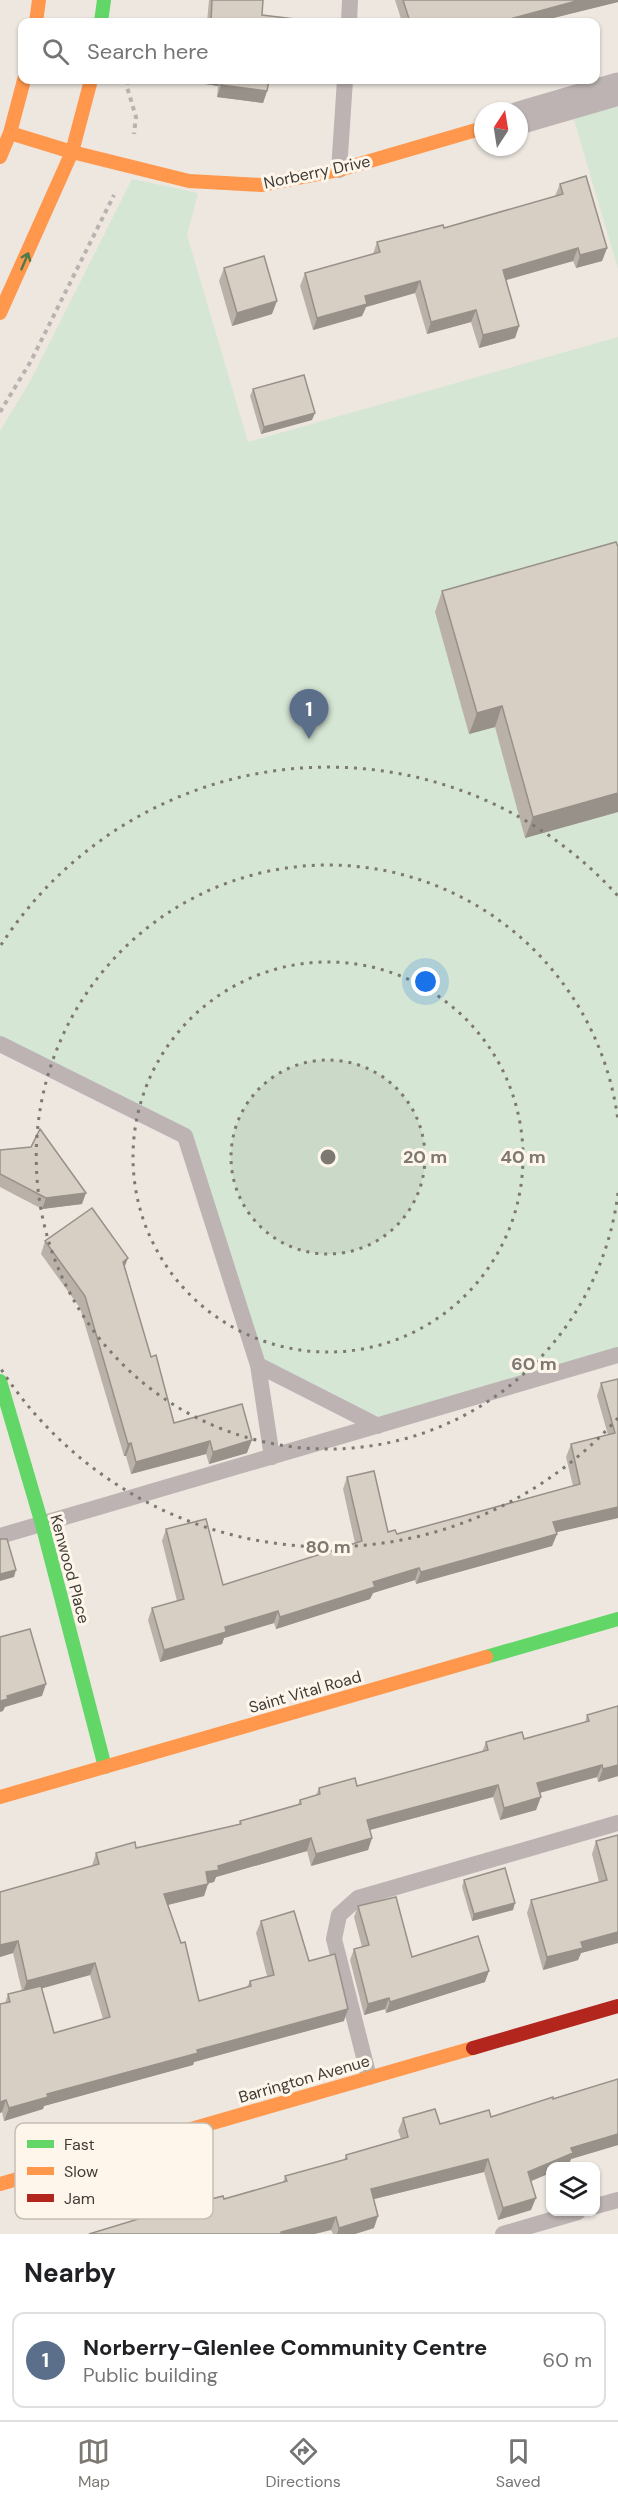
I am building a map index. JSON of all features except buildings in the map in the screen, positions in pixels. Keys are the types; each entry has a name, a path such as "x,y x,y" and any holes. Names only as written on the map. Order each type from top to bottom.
{"street":[{"path":"37,18 39,0"},
{"path":"102,18 104,0"},
{"path":"0,157 10,133 23,84"},
{"path":"0,314 72,152 90,84"},
{"path":"528,115 618,89"},
{"name":"Norberry Drive","path":"10,133 72,152 189,181 262,185 339,170 474,131"},
{"name":"Kenwood Place","path":"0,1381 42,1524 105,1767"},
{"name":"Saint Vital Road","path":"0,1797 618,1619"},
{"name":"Barrington Avenue","path":"210,2123 618,2006"},
{"name":"Barrington Avenue","path":"0,2184 15,2180"}],"lane":[{"path":"349,18 350,0"},
{"path":"339,170 345,84"},
{"path":"0,1044 185,1136 258,1365 272,1457"},
{"path":"0,1536 618,1355"},
{"path":"258,1365 378,1426"},
{"path":"369,2077 334,1939 339,1915 358,1898 618,1823"},
{"path":"600,2205 618,2200"},
{"path":"503,2234 562,2216"}],"path":[{"path":"0,411 31,361 129,165 136,117 127,84"}],"green space":[{"path":"618,100 618,269 572,113"},
{"path":"132,179 198,193 187,235 248,442 618,337 618,1348 380,1417 258,1365 189,1130 0,1036 0,431 32,378"}],"traffic: fast":[{"path":"102,18 104,0"},
{"path":"0,1381 42,1524 105,1767"},
{"path":"486,1657 618,1619"}],"traffic: slow":[{"path":"37,18 39,0"},
{"path":"0,157 10,133 23,84"},
{"path":"0,313 72,152 90,84"},
{"path":"10,133 72,152 189,181 262,185 339,170 474,131"},
{"path":"0,1797 486,1657"},
{"path":"212,2123 473,2048"},
{"path":"0,2184 15,2180"}],"traffic: jam":[{"path":"473,2048 618,2006"}],"place":[{"name":"Norberry-Glenlee Community Centre","path":"309,739"}]}
